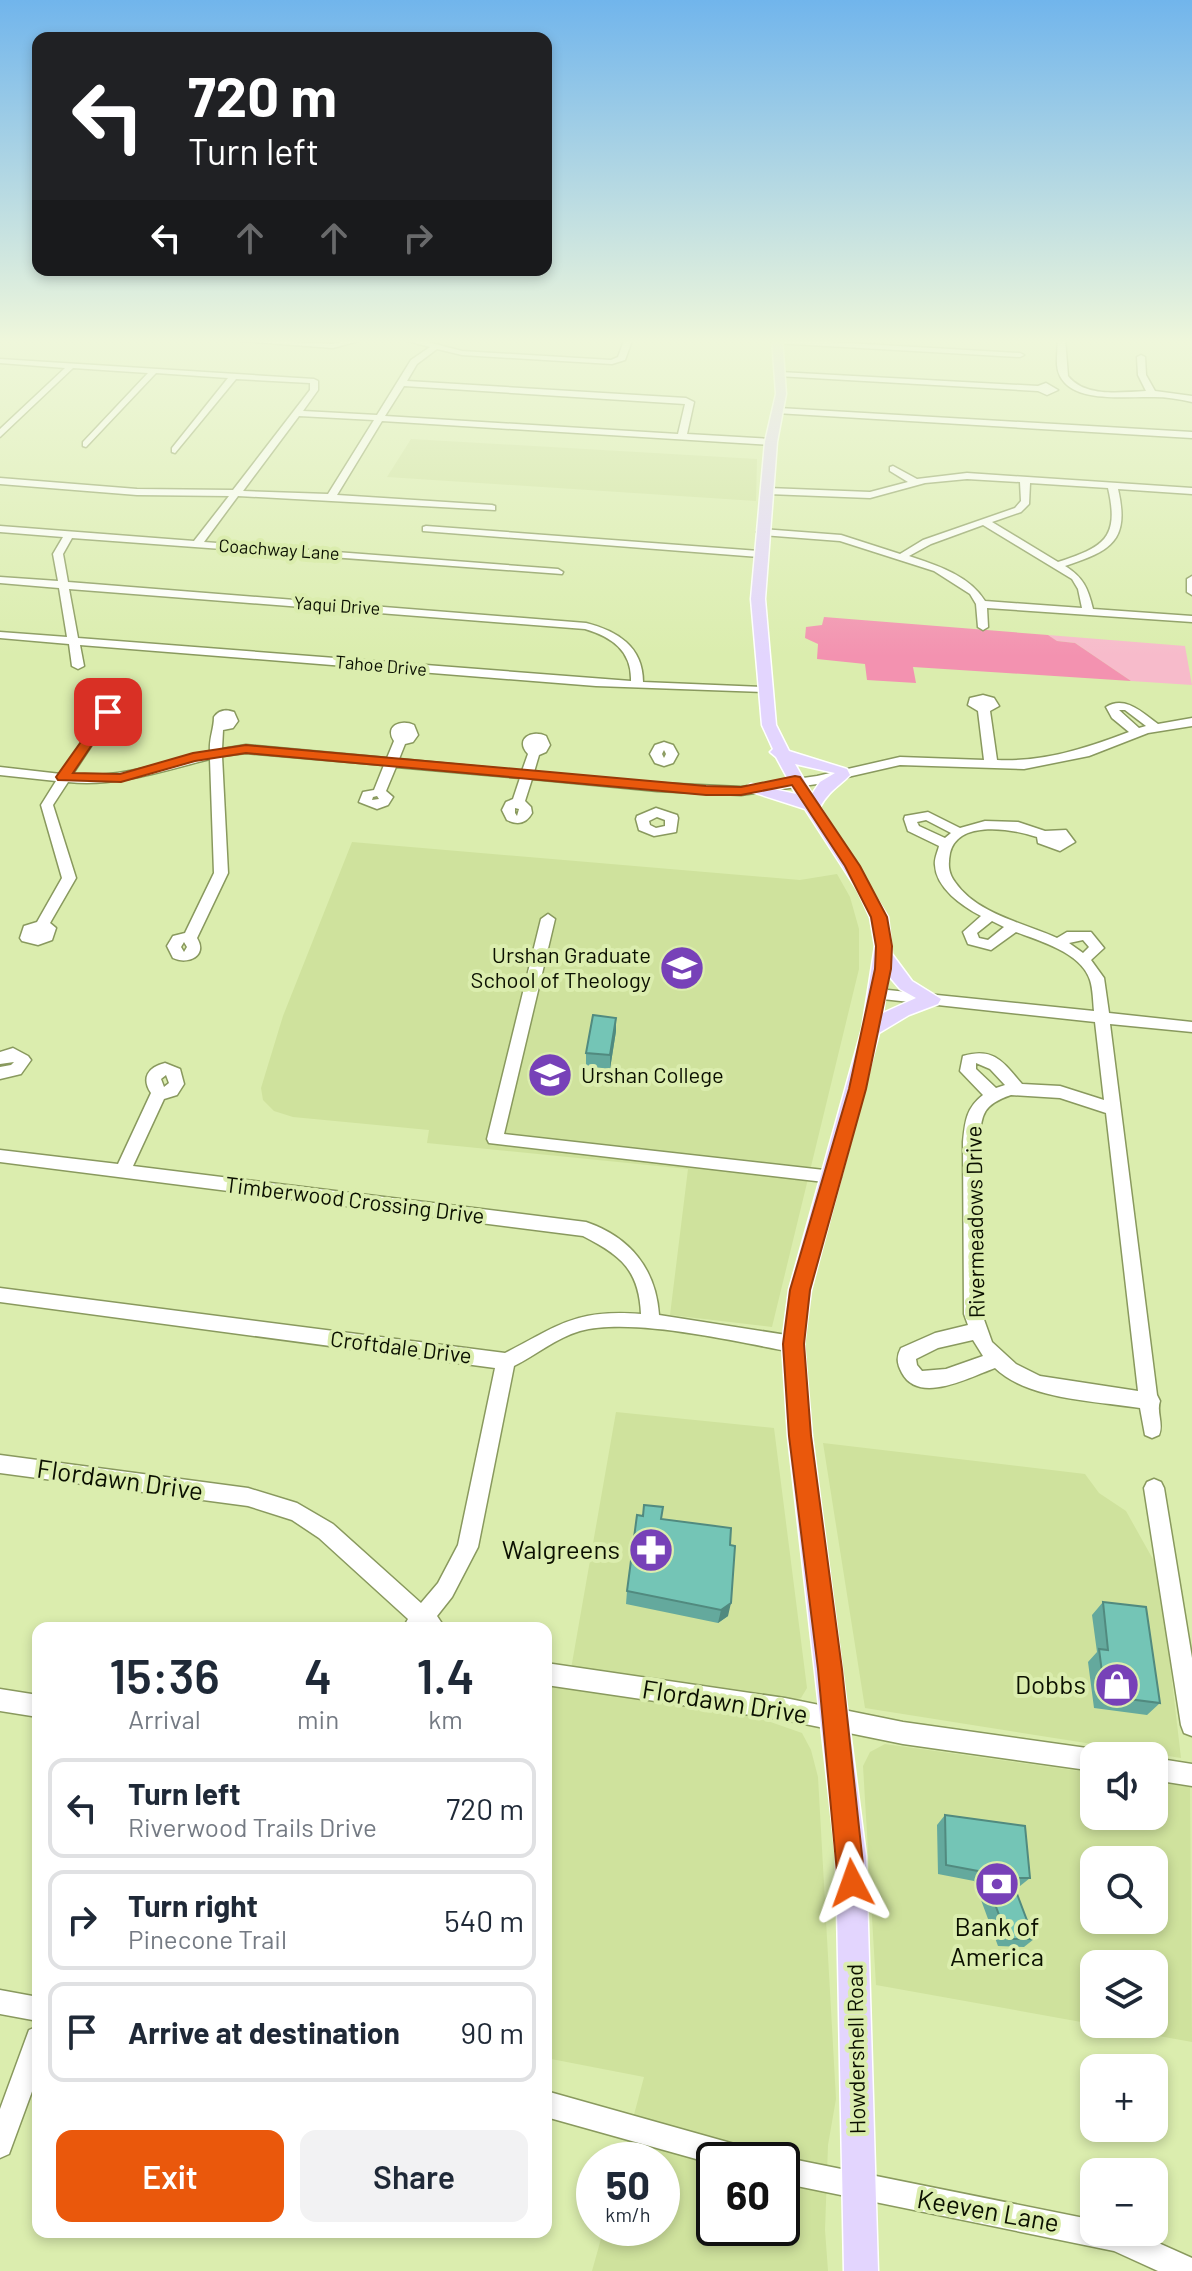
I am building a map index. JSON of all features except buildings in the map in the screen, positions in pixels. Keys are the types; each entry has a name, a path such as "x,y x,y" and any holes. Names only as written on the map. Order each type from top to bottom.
{"main road":[{"name":"Howdershell Road","path":"771,444 759,554 763,690 769,725 778,752 852,866 879,917 884,956 871,1029 800,1290 793,1344 800,1436 851,1856 861,2271"},
{"path":"751,789 770,774 778,752 840,772"},
{"path":"751,789 785,795 813,806 825,785 840,772"},
{"path":"884,956 906,985 932,999"},
{"path":"871,1029 902,1010 932,999"}],"street":[{"path":"175,450 180,444"},
{"path":"198,543 274,444"},
{"path":"331,497 363,444"},
{"path":"893,469 917,483"},
{"path":"768,491 860,496 958,476 1192,491"},
{"path":"901,557 927,542 986,523 1023,506 1027,497 1025,480"},
{"path":"0,481 492,508"},
{"path":"1058,565 1098,549 1117,532 1121,519 1112,485"},
{"path":"986,523 1058,565 1080,582 1088,611"},
{"name":"Coachway Lane","path":"0,529 558,572"},
{"path":"426,529 759,554"},
{"path":"762,532 841,538 952,575 974,592 981,604 983,627"},
{"path":"69,535 58,554 78,666"},
{"path":"1192,579 1192,592"},
{"name":"Yaqui Drive","path":"0,580 586,626 613,634 624,643 637,665 637,685"},
{"path":"981,604 1192,619"},
{"name":"Tahoe Drive","path":"0,635 637,685 763,690"},
{"path":"1137,733 1116,716 1112,707 1128,707 1156,728"},
{"path":"984,709 991,765"},
{"path":"42,925 66,889 69,878 46,811 63,777 101,722 101,716"},
{"path":"0,771 121,778 217,752 246,749 657,787 751,789 915,760 1024,765 1064,758 1137,733 1192,722"},
{"path":"189,939 221,873 216,729 220,724"},
{"path":"379,792 401,739"},
{"path":"518,804 535,750"},
{"path":"656,812 661,760"},
{"path":"946,844 913,828 910,819 928,816 960,833"},
{"path":"1044,835 1018,826 996,824 960,833 946,844 941,859 945,875 964,899 988,917 1059,944 1083,960 1097,978 1152,1429"},
{"path":"988,917 970,932 973,941 991,945 1012,928"},
{"path":"548,919 495,1139 833,1177"},
{"path":"1059,944 1067,937 1086,935 1097,948 1083,960"},
{"path":"878,994 1192,1027"},
{"path":"0,1058 13,1054 23,1060 16,1070 0,1073"},
{"path":"993,1095 968,1071 968,1060 983,1056 991,1060 1017,1088"},
{"name":"Rivermeadows Drive","path":"1113,1109 1060,1092 1017,1088 993,1095 974,1114 971,1142 973,1314 977,1331 996,1360 1038,1384 1151,1401"},
{"path":"122,1173 159,1092"},
{"name":"Timberwood Crossing Drive","path":"0,1156 586,1229 629,1253 644,1273 650,1323"},
{"name":"Croftdale Drive","path":"0,1295 506,1361"},
{"path":"426,1622 468,1547 506,1361 577,1324 596,1320 650,1323 793,1344"},
{"path":"977,1331 916,1348 907,1354 910,1372 919,1380 933,1380 996,1360"},
{"name":"Flordawn Drive","path":"0,1464 275,1503 297,1512 326,1531 421,1622"},
{"path":"1154,1488 1192,1725"},
{"name":"Flordawn Drive","path":"552,1675 785,1709 836,1721 1080,1758"},
{"path":"0,1700 32,1705"},
{"path":"1168,1771 1192,1775"},
{"path":"0,2002 32,2008"},
{"path":"0,2145 32,2056"},
{"path":"552,2106 696,2146"},
{"name":"Keeven Lane","path":"800,2174 1055,2222 1116,2238 1189,2271"}],"shaded area":[{"path":"408,444 497,444 757,459 756,501 387,477"},
{"path":"824,617 1048,635 1057,641 1075,643 1131,681 913,667 916,683 867,680 865,664 817,659 818,644 805,638 806,627 822,625"},
{"path":"1048,635 1185,646 1192,685 1131,681 1075,643 1057,641"},
{"name":"Urshan College","path":"352,842 800,880 837,874 850,897 859,929 859,969 772,1327 670,1315 688,1169 427,1143 429,1130 293,1117 274,1111 263,1100 261,1088 283,1016"},
{"path":"616,1412 774,1428 807,1688 801,1698 792,1701 571,1669"},
{"path":"823,1443 1085,1474 1099,1493 1126,1511 1159,1570 1181,1758 1168,1756 1168,1742 1080,1742 865,1708"},
{"path":"552,1684 745,1713 802,1733 811,1750 818,1777 836,2099 828,2145 825,2230 828,2271 592,2271 599,2246 680,2246 680,2142 627,2142 644,2077 552,2059"},
{"path":"885,1744 1080,1771 1080,1830 1168,1830 1168,1784 1190,1787 1192,2042 1168,2038 1168,1950 1080,1950 1080,2022 876,1985 863,1766 870,1752"}],"place":[{"name":"Urshan Graduate School of Theology","path":"682,968"},
{"name":"Urshan College","path":"550,1075"},
{"name":"Walgreens","path":"651,1550"},
{"name":"Dobbs","path":"1117,1685"},
{"name":"Bank of America","path":"997,1884"}],"route":[{"path":"108,712 101,716 101,722 63,777 87,780 121,778 193,757 246,749 706,791 741,791 795,780 852,866 879,917 884,946 883,969 858,1089 800,1290 793,1344 800,1436 830,1669 852,1883"}]}
